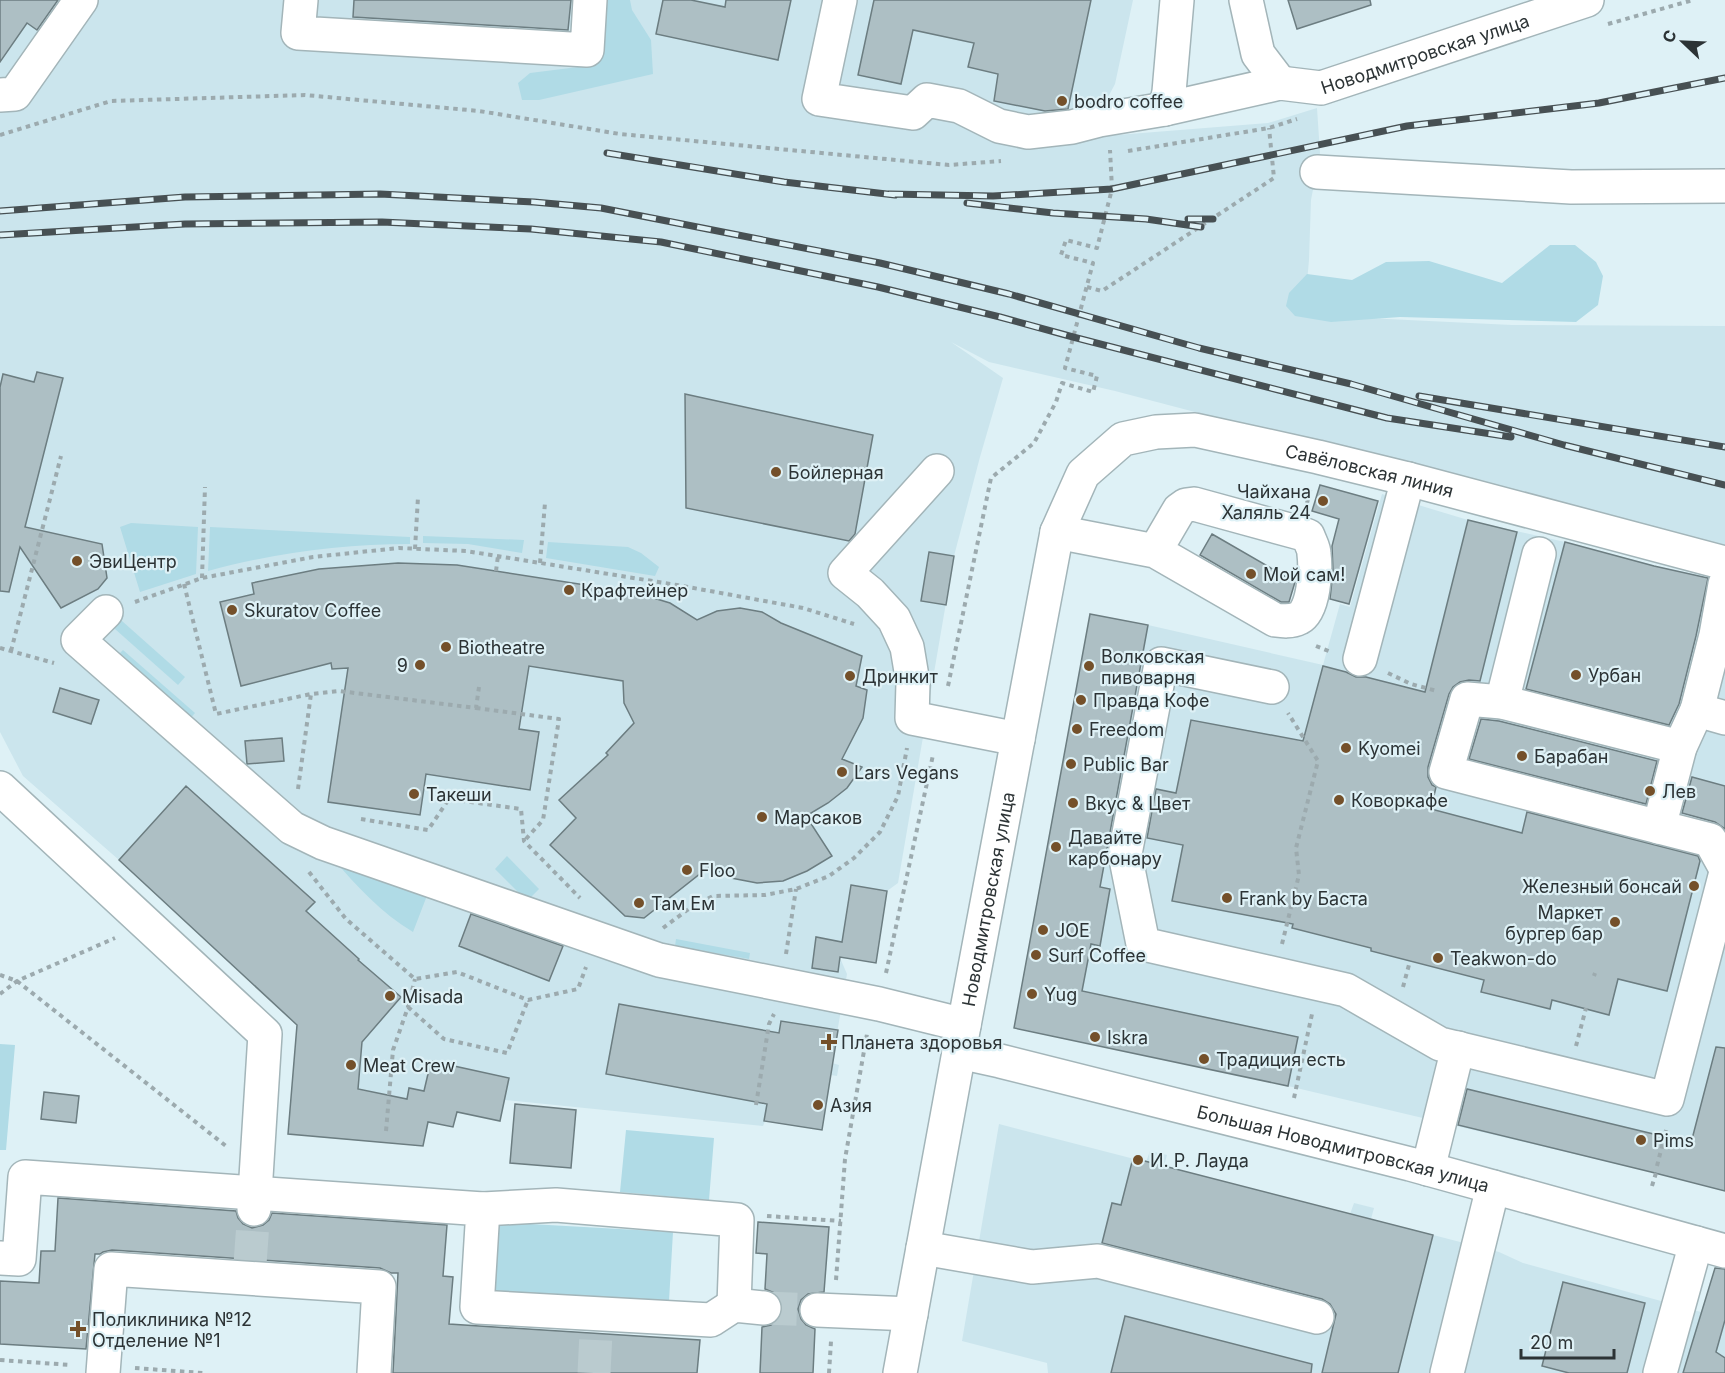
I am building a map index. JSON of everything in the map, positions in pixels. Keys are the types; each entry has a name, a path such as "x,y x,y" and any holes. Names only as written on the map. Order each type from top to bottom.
{"street":[{"path":"0,95 15,94 81,0"},
{"path":"301,0 298,33 587,50 590,0"},
{"name":"Новодмитровская улица","path":"840,0 819,99 913,113 927,100 960,106 999,126 1028,132 1072,127 1280,83 1321,88 1587,0"},
{"path":"1165,108 1169,92 1177,0"},
{"path":"1246,0 1258,54 1280,83"},
{"path":"1317,171 1571,187 1725,186"},
{"name":"Савёловская линия","path":"1057,532 1083,474 1123,439 1156,432 1195,430 1407,479 1725,563"},
{"path":"937,471 845,573 870,593 894,619 907,648 913,683 912,718 1018,739"},
{"path":"1360,659 1407,479"},
{"path":"1057,532 1155,551 1275,620 1286,621 1301,617 1311,599 1314,552 1308,536 1300,533 1194,504 1186,505 1179,510 1155,551"},
{"name":"Новодмитровская улица","path":"900,1373 1057,532"},
{"path":"1502,702 1539,554"},
{"path":"1659,827 1680,747 1711,714 1716,635 1725,584"},
{"name":"Большая Новодмитровская улица","path":"106,612 78,640 292,828 323,843 659,960 879,1004 1023,1067 1419,1166 1710,1247"},
{"path":"1272,687 1161,664 1125,855 1143,944 1346,990 1449,1046 1667,1100 1725,876"},
{"path":"1680,747 1502,702 1467,699 1446,772 1710,840 1725,867"},
{"path":"0,788 265,1034 255,1190"},
{"path":"1419,1166 1449,1046"},
{"path":"0,1258 19,1259 12,1177 255,1190 483,1209 556,1205 737,1220 749,1306 711,1320 596,1324 477,1307 483,1209"},
{"path":"1447,1373 1493,1187"},
{"path":"1660,1373 1710,1247"},
{"path":"923,1248 1032,1267 1098,1261 1317,1317"},
{"path":"103,1373 111,1269 250,1271 379,1287 374,1373"},
{"path":"825,1310 911,1314"}],"path":[{"path":"0,135 111,101 305,95 479,111 632,135 949,165 1007,161"},
{"path":"991,478 1034,443 1056,402 1062,383 1093,392 1097,376 1065,368 1093,264 1061,255 1066,240 1097,248 1112,189 1111,153 1099,120"},
{"path":"1087,287 1102,291 1274,178 1269,128"},
{"path":"1099,154 1111,153"},
{"path":"11,651 61,456"},
{"path":"1300,533 1318,457"},
{"path":"202,579 205,487"},
{"path":"415,549 418,497"},
{"path":"540,563 545,503"},
{"path":"106,612 202,579 313,557 399,548 466,551 803,608 853,624 907,648"},
{"path":"496,571 498,556"},
{"path":"184,584 216,714 311,694 339,691 559,719 543,820 524,841"},
{"path":"0,648 56,663"},
{"path":"1360,659 1411,684 1467,699"},
{"path":"476,708 479,687"},
{"path":"1272,687 1318,761 1296,848 1299,875 1275,974"},
{"path":"292,828 311,694"},
{"path":"659,932 690,908 713,896 765,895 796,889 829,876 854,858 880,831 898,796 912,718"},
{"path":"350,818 428,830 449,799 521,809 524,841 603,921 597,938"},
{"path":"0,994 17,981 147,924"},
{"path":"0,975 17,981 255,1190"},
{"path":"386,1131 393,1050 415,979"},
{"path":"1294,1098 1318,984"},
{"path":"408,1007 444,1039 507,1053 528,1000"},
{"path":"829,1373 825,1310 841,1221 845,1159 865,1042 870,1022 879,1004"},
{"path":"1652,1186 1656,1173"},
{"path":"764,1216 841,1221"}],"shaded area":[{"path":"0,0 1133,0 1115,84 1107,99 1086,114 1092,137 1268,123 1317,108 1320,153 1311,200 1304,315 1512,325 1725,326 1725,548 1115,391 989,362 951,342 1003,378 954,556 898,883 887,891 876,963 840,958 847,974 832,1063 839,1065 837,1076 831,1075 822,1130 765,1121 763,1126 505,1100 500,1121 457,1112 453,1127 429,1122 423,1146 315,1137 324,1027 142,834 119,860 23,776 0,732"},
{"path":"604,0 630,0 632,10 651,40 653,74 539,100 522,100 518,83 530,73 594,65"},
{"path":"1550,245 1575,245 1596,262 1603,276 1598,305 1576,322 1400,317 1331,322 1295,316 1286,306 1289,293 1307,274 1352,280 1386,262 1429,261 1502,283"},
{"path":"1382,494 1468,520 1660,567 1725,580 1725,1191 1288,1086 1014,1028 1090,614 1323,665 1340,604 1350,607"},
{"path":"131,523 198,527 196,574 140,592 120,527"},
{"path":"210,527 410,537 410,544 308,551 258,559 208,571"},
{"path":"423,536 524,540 522,553 468,544 423,543"},
{"path":"548,542 628,547 641,553 659,567 655,576 546,558"},
{"path":"113,613 185,677 178,685 106,621"},
{"path":"123,650 195,713 188,721 115,658"},
{"path":"507,856 539,889 527,901 495,869"},
{"path":"333,859 428,893 413,932 380,908"},
{"path":"676,939 750,953 749,959 675,946"},
{"path":"0,1044 15,1045 6,1150 0,1150"},
{"path":"999,1124 1146,1162 1150,1151 1167,1155 1164,1166 1350,1214 1354,1203 1374,1208 1371,1219 1499,1252 1523,1263 1701,1312 1707,1294 1725,1299 1725,1373 1048,1373 1047,1363 962,1341"},
{"path":"626,1130 714,1138 709,1200 620,1192"},
{"path":"497,1222 673,1232 669,1301 493,1291"}],"building":[{"path":"0,0 58,0 37,30 27,23 0,62"},
{"path":"354,0 571,0 568,30 353,17"},
{"path":"663,0 691,0 725,7 726,0 791,0 778,60 656,34"},
{"path":"874,0 1091,0 1068,109 1045,111 994,101 998,74 968,67 974,43 913,30 901,84 858,75"},
{"path":"1288,0 1370,0 1371,5 1297,29"},
{"path":"37,372 63,378 25,527 102,544 107,578 98,589 61,608 20,547 9,592 0,591 0,387 3,374 34,382"},
{"name":"Бойлерная","path":"685,394 873,435 855,534 849,541 686,508"},
{"path":"1320,485 1378,501 1349,604 1330,599 1333,571 1332,546 1339,519 1312,511"},
{"path":"1468,520 1517,532 1480,681 1460,682 1449,694 1428,767 1428,777 1432,785 1436,787 1431,809 1522,833 1527,812 1698,856 1700,861 1667,991 1618,979 1609,1015 1552,1000 1550,1009 1481,992 1484,980 1292,928 1293,924 1172,901 1183,845 1147,838 1156,789 1176,793 1191,720 1303,741 1323,666 1356,677 1366,677 1425,692"},
{"name":"Мой сам!","path":"1212,534 1295,582 1289,602 1281,602 1200,555"},
{"path":"1565,542 1708,578 1679,704 1669,725 1526,689"},
{"path":"929,552 954,556 946,605 921,601"},
{"path":"398,563 457,565 637,593 670,603 697,620 717,611 740,608 762,612 781,623 862,656 856,686 867,690 863,718 842,759 862,767 847,788 806,816 832,856 807,871 783,881 757,883 731,878 710,866 644,918 625,916 550,845 576,818 559,800 608,755 606,753 634,723 624,703 623,681 529,666 519,729 539,732 530,790 426,774 420,815 328,802 348,668 332,669 331,663 241,686 220,602 254,594 252,583 319,569"},
{"path":"1090,614 1148,625 1100,887 1110,889 1100,946 1091,944 1082,991 1298,1037 1288,1086 1014,1028"},
{"path":"60,688 99,700 91,724 53,712"},
{"path":"1481,719 1499,721 1657,761 1646,804 1469,759"},
{"path":"282,738 284,761 247,764 245,741"},
{"path":"1692,777 1725,786 1725,829 1715,822 1682,813"},
{"path":"186,786 315,902 306,911 401,997 362,1042 358,1089 407,1099 409,1088 424,1091 431,1061 509,1078 500,1121 457,1112 453,1127 428,1122 423,1146 288,1134 297,1025 119,860"},
{"path":"851,885 887,891 876,963 840,957 838,972 812,968 816,937 842,942"},
{"path":"471,914 563,946 549,981 459,946"},
{"path":"619,1004 779,1033 781,1021 838,1030 822,1130 764,1121 767,1104 606,1074"},
{"path":"1716,1047 1725,1048 1725,1191 1458,1125 1467,1089 1691,1143"},
{"path":"44,1092 79,1096 76,1123 41,1119"},
{"path":"515,1104 576,1110 571,1168 510,1163"},
{"path":"1133,1158 1433,1235 1398,1373 1322,1373 1336,1314 1330,1304 1322,1299 1102,1243 1112,1203 1121,1205"},
{"path":"58,1198 236,1211 243,1224 252,1228 263,1225 272,1213 447,1225 443,1276 453,1277 449,1324 700,1340 697,1373 393,1373 398,1273 391,1273 380,1268 112,1250 95,1254 86,1349 0,1344 0,1281 39,1283 41,1251 55,1251"},
{"path":"758,1222 829,1227 824,1292 808,1294 801,1300 798,1309 806,1325 815,1329 813,1373 760,1373 762,1327 771,1325 779,1319 783,1309 775,1293 765,1289 767,1254 756,1253"},
{"path":"1715,1268 1725,1269 1725,1320 1716,1352 1725,1358 1725,1373 1683,1373"},
{"path":"1563,1282 1645,1303 1627,1373 1569,1373 1542,1366"},
{"path":"1125,1316 1312,1364 1311,1373 1111,1373"}],"tunnel":[{"path":"250,1264 254,1209"},
{"path":"764,1308 817,1310"},
{"path":"594,1373 596,1333"}],"railway":[{"path":"889,194 993,196 1112,189 1407,126 1599,103 1725,78"},
{"path":"607,153 784,182 895,195"},
{"path":"0,211 185,197 380,194 601,208 880,263 1009,294 1199,348 1351,384 1564,445 1725,485"},
{"path":"967,203 1053,213 1146,219 1201,227"},
{"path":"1188,219 1213,219"},
{"path":"0,235 185,224 382,222 531,229 661,242 878,287 1387,418 1511,437"},
{"path":"1419,396 1725,447"}],"place":[{"name":"bodro coffee","path":"1062,101"},
{"name":"Бойлерная","path":"776,472"},
{"name":"Чайхана Халяль 24","path":"1323,501"},
{"name":"ЭвиЦентр","path":"77,561"},
{"name":"Мой сам!","path":"1251,574"},
{"name":"Крафтейнер","path":"569,590"},
{"name":"Skuratov Coffee","path":"232,610"},
{"name":"Biotheatre","path":"446,647"},
{"name":"9","path":"420,665"},
{"name":"Волковская пивоварня","path":"1089,666"},
{"name":"Урбан","path":"1576,675"},
{"name":"Дринкит","path":"850,676"},
{"name":"Правда Кофе","path":"1081,700"},
{"name":"Freedom","path":"1077,729"},
{"name":"Kyomei","path":"1346,748"},
{"name":"Барабан","path":"1522,756"},
{"name":"Public Bar","path":"1071,764"},
{"name":"Lars Vegans","path":"842,772"},
{"name":"Лев","path":"1650,791"},
{"name":"Такеши","path":"414,794"},
{"name":"Коворкафе","path":"1339,800"},
{"name":"Вкус & Цвет","path":"1073,803"},
{"name":"Марсаков","path":"762,817"},
{"name":"Давайте карбонару","path":"1056,847"},
{"name":"Floo","path":"687,870"},
{"name":"Железный бонсай","path":"1694,886"},
{"name":"Frank by Баста","path":"1227,898"},
{"name":"Там Ем","path":"639,903"},
{"name":"Маркет бургер бар","path":"1615,922"},
{"name":"JOE","path":"1043,930"},
{"name":"Surf Coffee","path":"1036,955"},
{"name":"Teakwon-do","path":"1438,958"},
{"name":"Yug","path":"1032,994"},
{"name":"Misada","path":"390,996"},
{"name":"Iskra","path":"1095,1037"},
{"name":"Планета здоровья","path":"829,1042"},
{"name":"Традиция есть","path":"1204,1059"},
{"name":"Meat Crew","path":"351,1065"},
{"name":"Азия","path":"818,1105"},
{"name":"Pims","path":"1641,1140"},
{"name":"И. Р. Лауда","path":"1138,1160"},
{"name":"Поликлиника №12 Отделение №1","path":"78,1329"}]}
